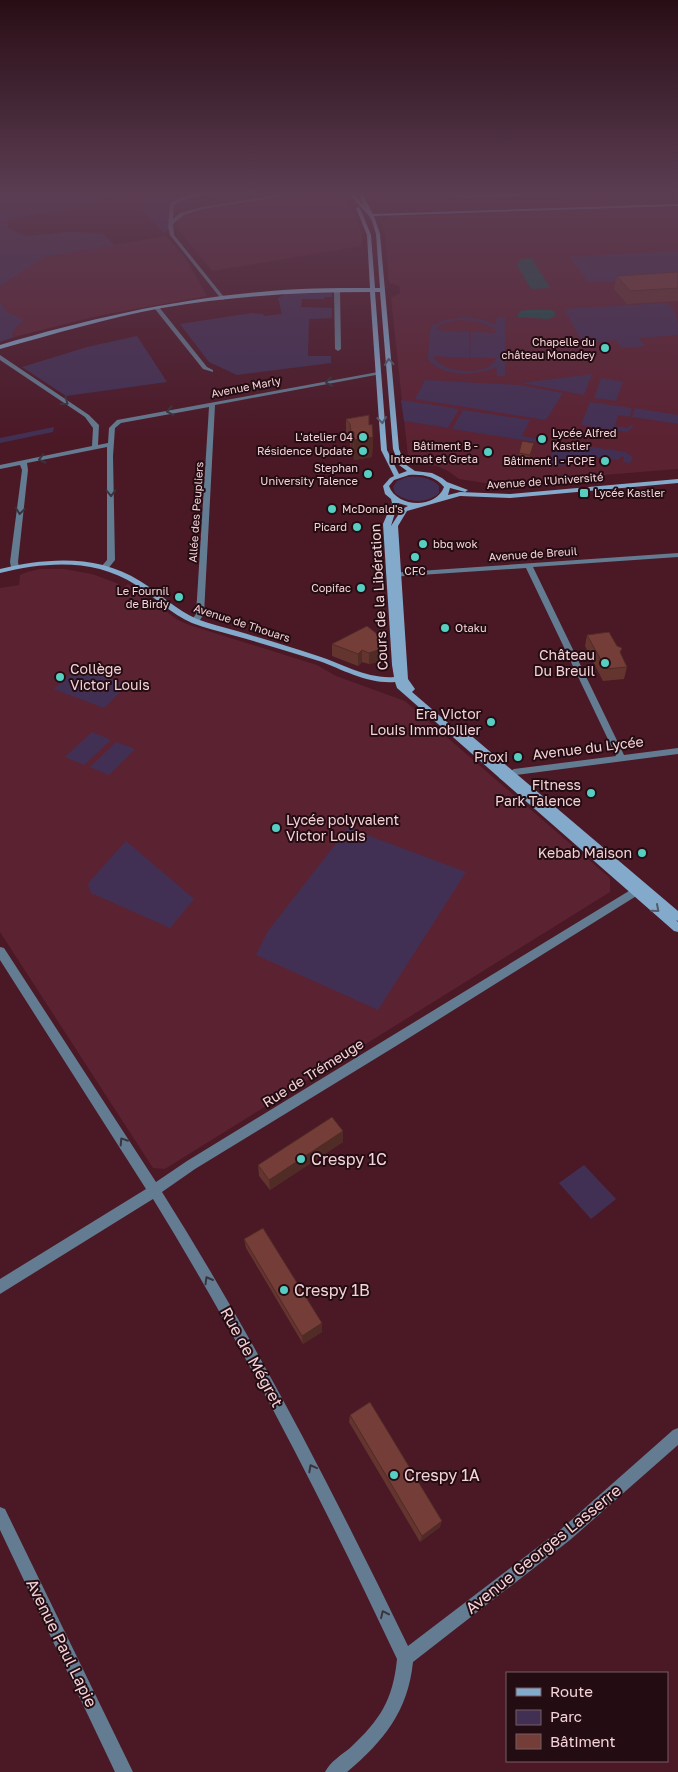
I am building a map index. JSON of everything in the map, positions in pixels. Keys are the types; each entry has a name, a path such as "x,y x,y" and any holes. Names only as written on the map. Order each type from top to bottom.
{"main road":[{"path":"371,274 384,450 396,476"},
{"path":"377,274 378,284 382,290"},
{"path":"381,274 398,458 404,467 414,473"},
{"path":"372,290 377,295 382,334 387,342"},
{"path":"0,347 72,327 158,308 222,298 274,292 382,290"},
{"path":"378,374 383,378 387,398 393,409"},
{"path":"414,473 396,476 386,486 387,494 394,499 417,505"},
{"name":"Avenue de l'Université","path":"414,473 432,476 445,484 461,489 490,492 678,481"},
{"name":"Avenue de l'Université","path":"417,505 433,503 443,498 460,494 510,496 678,477"},
{"path":"443,498 447,491 445,484"},
{"name":"Cours de la Libération","path":"394,499 395,503 387,524 394,575"},
{"name":"Cours de la Libération","path":"417,505 404,510 394,526 394,575 401,679 404,691 639,889 678,928"},
{"name":"Avenue de Thouars","path":"0,571 53,561 104,568 130,578 181,613 195,620 323,660 367,678 401,679"},
{"name":"Cours de la Libération","path":"639,889 678,917"}],"street":[{"path":"203,274 222,298"},
{"path":"337,290 338,349"},
{"path":"158,308 205,368 211,371"},
{"path":"0,357 96,425 95,447"},
{"name":"Avenue Marly","path":"111,444 112,428 119,421 378,374"},
{"name":"Allée des Peupliers","path":"195,620 200,614 212,404"},
{"path":"0,467 111,444 111,560 104,568"},
{"path":"15,567 14,562 25,470 23,462"},
{"name":"Avenue de Breuil","path":"394,575 678,555"},
{"path":"528,565 621,757"},
{"name":"Avenue du Lycée","path":"507,776 621,757 678,750"},
{"name":"Rue de Trémeuge","path":"0,1287 155,1190 199,1160 392,1043 639,889"},
{"name":"Rue de Mégret","path":"0,951 155,1190 253,1358 339,1521 405,1658"},
{"name":"Avenue Georges Lasserre","path":"405,1658 565,1535 678,1435"},
{"name":"Avenue Paul Lapie","path":"0,1514 124,1772"},
{"path":"334,1772 363,1748 388,1720 399,1694 404,1675 405,1658"}],"shaded area":[{"path":"16,274 194,274 207,296 97,316 14,337 0,301 1,285"},
{"path":"388,274 678,274 678,469 491,484 459,479 437,466 418,464 408,457 391,298 400,293 399,286 389,283"},
{"name":"Lycée polyvalent Victor Louis","path":"40,569 64,569 92,574 119,584 116,587 121,589 128,584 178,620 189,625 317,665 336,676 405,701 610,878 610,892 165,1169 153,1168 0,932 0,588 19,585 20,575"}],"green space":[{"path":"0,274 18,274 1,285 0,287"},
{"path":"582,274 678,274 678,278 588,282"},
{"path":"332,293 332,297 325,297 324,299 302,299 301,307 332,308 332,318 309,319 308,356 331,356 331,363 237,375 209,362 180,324 252,313 263,314 264,316 282,314 278,298 285,294"},
{"path":"0,301 5,311 23,320 12,332 14,337 0,342"},
{"path":"666,303 675,313 678,335 639,338 645,346 622,348 616,340 583,343 564,309"},
{"path":"468,317 484,320 496,325 497,317 505,317 505,376 497,376 496,367 480,372 461,373 442,370 434,365 428,359 430,330 433,325 445,320","holes":["457,320 477,321 494,328 496,333 471,332 470,357 496,358 492,364 485,368 465,371 445,367 437,362 433,356 469,358 469,332 436,330 434,347 436,328 444,323"]},
{"path":"137,336 167,382 66,396 22,367 87,347"},
{"path":"592,374 584,395 522,383"},
{"path":"601,378 623,382 616,401 594,398"},
{"path":"425,380 519,385 563,393 546,420 415,399"},
{"path":"401,400 459,409 448,428 404,421"},
{"path":"590,402 632,408 630,417 618,415 615,426 628,428 630,425 634,425 628,432 613,430 614,424 612,430 581,425"},
{"path":"635,408 678,415 678,424 632,417"},
{"path":"463,410 530,420 522,436 537,439 535,442 452,429"},
{"path":"54,427 53,432 0,443 0,438"},
{"path":"559,442 625,452 633,457 630,463 623,462 624,457 621,456 619,460 591,456 588,463 547,466 555,446 553,444"},
{"path":"407,477 420,477 436,483 439,486 439,493 429,499 417,501 405,499 395,493 393,487 397,481"},
{"path":"78,667 128,685 104,708 54,689"},
{"path":"92,732 111,740 84,765 65,757"},
{"path":"116,742 135,749 109,775 90,767"},
{"path":"348,828 466,872 378,1010 256,955 268,931"},
{"path":"126,841 194,899 170,928 91,893 88,885 90,881"},
{"path":"584,1165 616,1199 591,1219 559,1183"}],"water":[{"path":"522,274 541,274 550,288 531,289"},
{"path":"551,310 555,312 555,316 548,319 517,317 520,311"}],"building":[{"path":"678,274 678,288 630,291 617,276"},
{"path":"369,415 369,425 372,424 373,437 354,440 354,432 351,432 350,424 346,419"},
{"path":"522,441 534,443 530,455 519,453"},
{"path":"367,626 376,633 382,643 378,650 369,653 362,650 358,654 332,644"},
{"path":"609,632 617,646 622,648 620,652 627,667 606,669 587,635"},
{"path":"332,1117 343,1131 269,1180 258,1165"},
{"name":"Crespy 1B","path":"263,1228 322,1323 302,1336 244,1239"},
{"name":"Crespy 1A","path":"370,1402 442,1521 422,1536 350,1415"}],"place":[{"name":"Chapelle du château Monadey","path":"605,348"},
{"name":"L'atelier 04","path":"363,437"},
{"name":"Lycée Alfred Kastler","path":"542,439"},
{"name":"Résidence Update","path":"363,451"},
{"name":"Bâtiment B - Internat et Greta","path":"488,452"},
{"name":"Bâtiment I - FCPE","path":"605,461"},
{"name":"Stephan University Talence","path":"368,474"},
{"name":"Lycée Kastler","path":"584,493"},
{"name":"McDonald's","path":"332,509"},
{"name":"Picard","path":"357,527"},
{"name":"bbq wok","path":"423,544"},
{"name":"CFC","path":"415,557"},
{"name":"Copifac","path":"361,588"},
{"name":"Le Fournil de Birdy","path":"179,597"},
{"name":"Otaku","path":"445,628"},
{"name":"Château Du Breuil","path":"605,663"},
{"name":"Collège Victor Louis","path":"60,677"},
{"name":"Era Victor Louis Immobilier","path":"491,722"},
{"name":"Proxi","path":"518,757"},
{"name":"Fitness Park Talence","path":"591,793"},
{"name":"Lycée polyvalent Victor Louis","path":"276,828"},
{"name":"Kebab Maison","path":"642,853"},
{"name":"Crespy 1C","path":"301,1159"},
{"name":"Crespy 1B","path":"284,1290"},
{"name":"Crespy 1A","path":"394,1475"}]}
